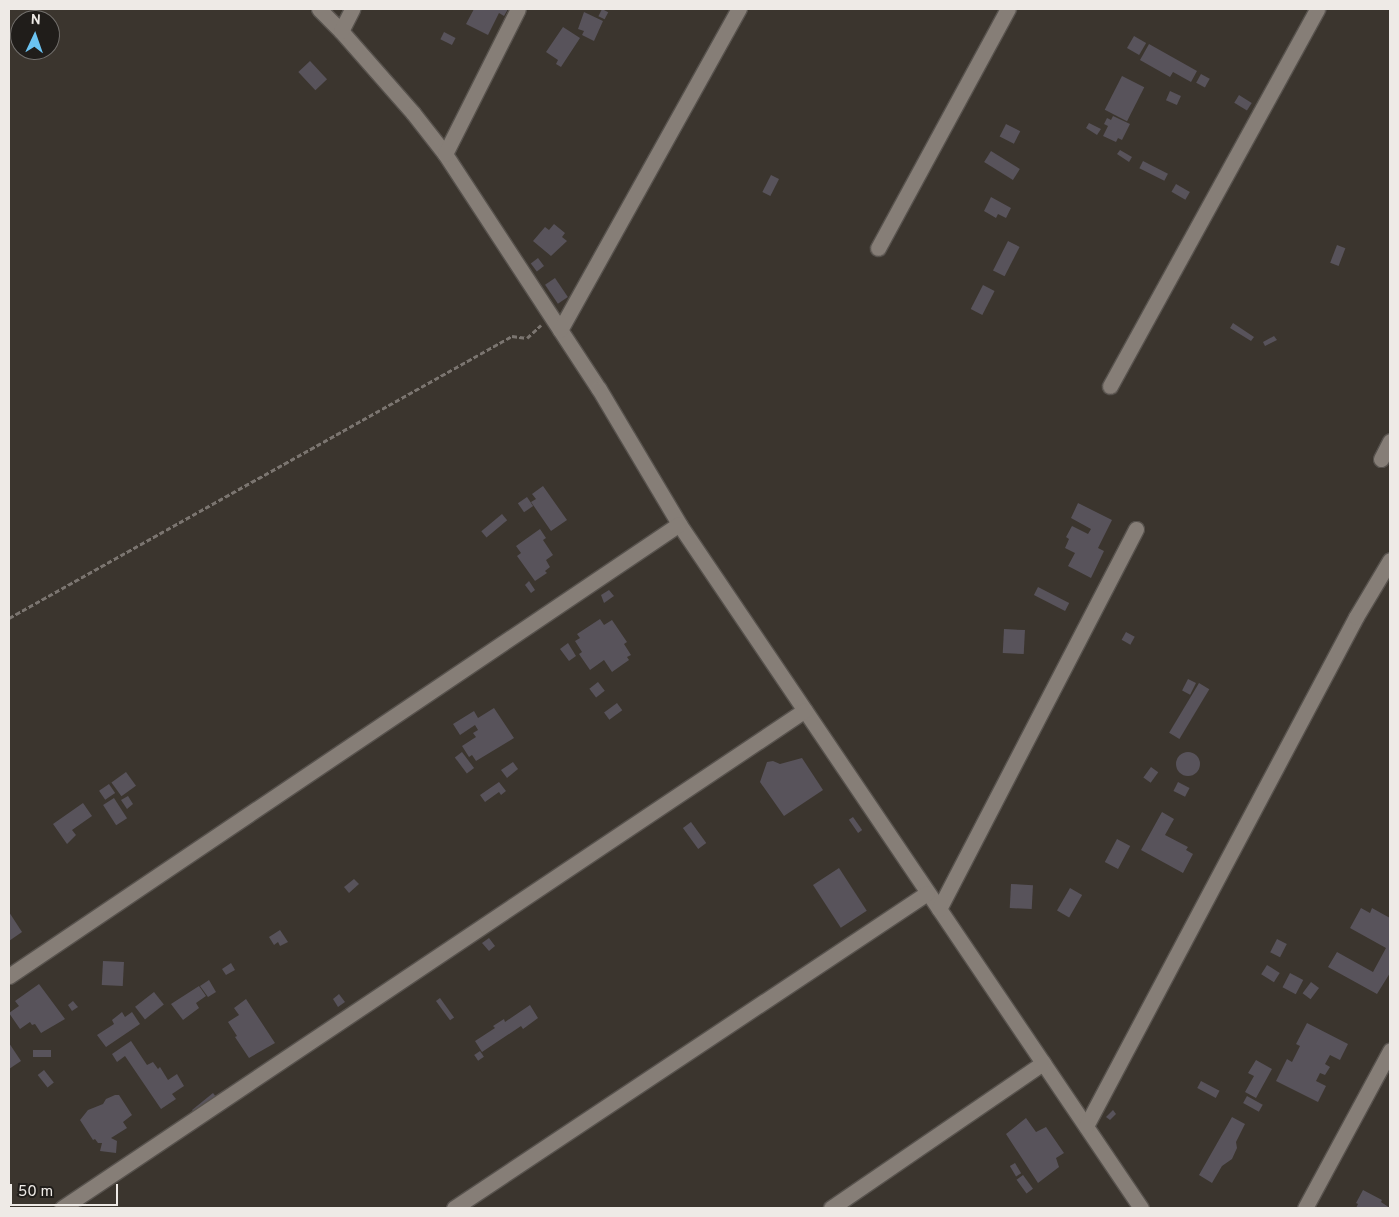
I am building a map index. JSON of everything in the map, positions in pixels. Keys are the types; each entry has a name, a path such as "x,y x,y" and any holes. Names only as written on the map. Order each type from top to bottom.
{"street":[{"path":"319,9 342,31 413,113 445,154 599,389 679,524 1141,1208"},
{"path":"342,31 352,9"},
{"path":"445,154 518,9"},
{"path":"560,330 631,207 739,9"},
{"path":"878,248 1008,9"},
{"path":"1110,386 1317,9"},
{"path":"1381,459 1390,441"},
{"path":"9,976 679,524"},
{"path":"939,909 1136,529"},
{"path":"1086,1126 1356,617 1390,560"},
{"path":"62,1208 805,710"},
{"path":"454,1208 927,893"},
{"path":"1305,1208 1390,1051"},
{"path":"831,1208 1043,1063"}],"path":[{"path":"9,618 512,336 527,338 551,316"}],"building":[{"path":"474,9 508,9 504,16 499,13 488,35 466,24"},
{"path":"602,9 608,12 605,19 598,16"},
{"path":"584,12 603,21 594,41 582,35 584,31 578,29"},
{"path":"563,27 580,38 561,67 556,64 558,60 546,52"},
{"path":"444,32 456,38 452,45 440,39"},
{"path":"1134,36 1146,43 1139,55 1127,48"},
{"path":"1149,44 1197,71 1191,82 1173,72 1170,77 1140,60"},
{"path":"310,61 327,79 315,90 298,72"},
{"path":"1201,74 1210,79 1205,88 1196,83"},
{"path":"1122,76 1144,87 1127,121 1105,110"},
{"path":"1170,91 1181,96 1177,105 1166,100"},
{"path":"1239,95 1252,103 1247,111 1234,103"},
{"path":"1113,116 1130,124 1122,140 1118,138 1116,142 1103,136 1108,126 1104,124 1107,118 1111,120"},
{"path":"1089,123 1101,129 1097,135 1086,128"},
{"path":"1006,124 1020,131 1014,144 1000,136"},
{"path":"1120,150 1132,157 1129,162 1117,154"},
{"path":"991,151 1020,169 1013,180 984,162"},
{"path":"1143,161 1168,174 1164,181 1139,168"},
{"path":"771,175 779,179 770,196 762,192"},
{"path":"1176,184 1190,192 1185,200 1172,192"},
{"path":"991,197 1011,208 1006,218 998,214 996,218 984,211"},
{"path":"554,224 565,233 562,237 567,241 551,256 533,241 545,227 549,230"},
{"path":"1008,241 1020,247 1005,276 993,270"},
{"path":"1337,245 1345,248 1339,266 1330,263"},
{"path":"538,258 544,266 537,271 531,263"},
{"path":"555,278 568,297 558,304 545,285"},
{"path":"983,285 995,291 982,315 971,309"},
{"path":"1233,323 1254,337 1251,341 1230,328"},
{"path":"1274,336 1277,340 1265,346 1263,342"},
{"path":"543,486 567,520 551,531 531,502 536,499 532,494"},
{"path":"527,497 533,506 524,512 518,503"},
{"path":"1078,503 1112,520 1098,548 1104,551 1091,578 1068,566 1075,553 1065,548 1069,539 1066,537 1072,526 1088,534 1091,529 1071,518"},
{"path":"502,514 507,520 486,537 481,531"},
{"path":"540,529 546,538 543,540 553,555 546,560 550,567 545,571 547,573 535,581 517,556 521,553 516,546"},
{"path":"529,581 535,590 531,593 525,585"},
{"path":"1038,587 1069,603 1065,611 1034,595"},
{"path":"609,590 614,596 604,603 601,595"},
{"path":"600,619 604,625 612,620 627,642 624,644 631,655 627,657 629,660 612,672 604,660 590,670 579,654 582,652 575,641 580,638 577,634"},
{"path":"1004,629 1025,630 1024,654 1003,653"},
{"path":"1126,632 1135,637 1130,645 1122,640"},
{"path":"568,643 576,656 569,661 560,649"},
{"path":"1188,679 1196,683 1190,695 1182,691"},
{"path":"598,682 605,691 596,697 589,689"},
{"path":"1199,683 1209,689 1179,739 1169,733"},
{"path":"617,703 622,710 609,720 604,712"},
{"path":"494,708 514,738 476,761 472,755 469,757 462,746 476,737 473,733 478,730 475,725 460,735 453,724 474,711 478,718"},
{"path":"462,752 474,768 467,773 455,757"},
{"path":"1188,752 1197,755 1200,764 1197,773 1188,776 1179,773 1176,764 1179,755"},
{"path":"802,758 823,790 784,816 760,782 767,762 773,761 780,764"},
{"path":"513,762 518,769 507,778 501,770"},
{"path":"1151,767 1158,772 1151,783 1143,778"},
{"path":"126,772 136,786 121,796 111,783"},
{"path":"499,782 506,791 501,795 499,792 485,802 480,795"},
{"path":"1178,782 1190,788 1185,797 1173,791"},
{"path":"109,784 115,793 105,800 99,791"},
{"path":"128,796 133,804 127,809 121,800"},
{"path":"114,798 127,818 116,825 103,805"},
{"path":"83,803 92,816 72,830 76,835 67,844 53,824"},
{"path":"1162,812 1174,819 1165,835 1188,847 1186,850 1193,854 1183,873 1141,850"},
{"path":"853,817 862,830 858,833 849,820"},
{"path":"691,822 706,843 698,849 683,828"},
{"path":"1117,839 1130,846 1118,869 1105,862"},
{"path":"839,868 867,911 841,928 813,885"},
{"path":"354,879 359,884 349,893 344,887"},
{"path":"1011,884 1033,885 1032,909 1010,908"},
{"path":"1070,888 1082,895 1069,918 1057,911"},
{"path":"1361,908 1370,913 1372,908 1390,918 1390,973 1377,994 1328,967 1337,952 1373,972 1386,948 1350,928"},
{"path":"9,912 22,932 9,941"},
{"path":"280,930 288,942 280,946 278,942 274,945 269,937"},
{"path":"489,938 495,946 489,951 482,943"},
{"path":"1277,939 1287,944 1280,957 1270,952"},
{"path":"103,961 124,962 123,986 102,985"},
{"path":"231,963 235,970 226,975 222,969"},
{"path":"1267,965 1280,973 1274,982 1261,974"},
{"path":"1290,973 1303,980 1296,994 1282,987"},
{"path":"209,980 216,992 208,997 200,986"},
{"path":"1311,982 1319,988 1311,999 1303,993"},
{"path":"39,984 65,1019 41,1033 35,1024 32,1025 30,1022 20,1029 9,1013 19,1006 15,1001"},
{"path":"199,986 206,996 196,1003 199,1008 183,1020 171,1004"},
{"path":"154,992 164,1005 145,1019 135,1007"},
{"path":"339,994 345,1002 338,1007 333,999"},
{"path":"440,998 454,1017 450,1020 436,1001"},
{"path":"246,999 275,1043 249,1058 235,1037 237,1036 228,1022 239,1015 234,1008"},
{"path":"73,1001 78,1007 72,1011 68,1005"},
{"path":"530,1005 538,1018 523,1029 521,1026 482,1052 475,1041 495,1028 493,1026 504,1019 505,1022"},
{"path":"122,1012 125,1017 132,1012 140,1024 106,1047 97,1035 114,1024 112,1020"},
{"path":"1307,1023 1348,1044 1340,1060 1330,1055 1325,1064 1330,1067 1325,1075 1320,1073 1316,1081 1326,1086 1318,1102 1276,1081 1287,1059 1292,1062 1300,1046 1296,1044"},
{"path":"131,1041 147,1065 153,1062 158,1069 160,1067 168,1080 177,1074 184,1086 172,1094 176,1099 161,1109 125,1056 117,1062 112,1054"},
{"path":"9,1043 21,1061 9,1069"},
{"path":"33,1050 51,1050 51,1057 33,1057"},
{"path":"480,1051 484,1057 478,1061 474,1055"},
{"path":"1256,1060 1272,1069 1256,1098 1245,1092 1254,1076 1248,1073"},
{"path":"44,1070 54,1083 48,1088 38,1075"},
{"path":"1201,1081 1220,1091 1216,1098 1197,1088"},
{"path":"213,1093 217,1098 196,1115 192,1110"},
{"path":"119,1095 132,1115 123,1122 127,1128 111,1138 117,1141 116,1153 100,1151 102,1143 98,1143 95,1139 93,1140 80,1120 88,1110 103,1104 106,1099"},
{"path":"1247,1096 1263,1105 1259,1112 1243,1103"},
{"path":"1113,1110 1116,1114 1110,1120 1106,1117"},
{"path":"1232,1117 1245,1124 1236,1142 1237,1148 1232,1159 1222,1166 1212,1183 1199,1175"},
{"path":"1026,1118 1036,1132 1046,1127 1064,1153 1056,1158 1059,1167 1038,1183 1006,1134"},
{"path":"1015,1163 1021,1173 1016,1176 1010,1166"},
{"path":"1023,1175 1033,1189 1027,1193 1017,1180"},
{"path":"1363,1190 1382,1200 1381,1202 1390,1208 1356,1208 1358,1204 1356,1203"}]}
